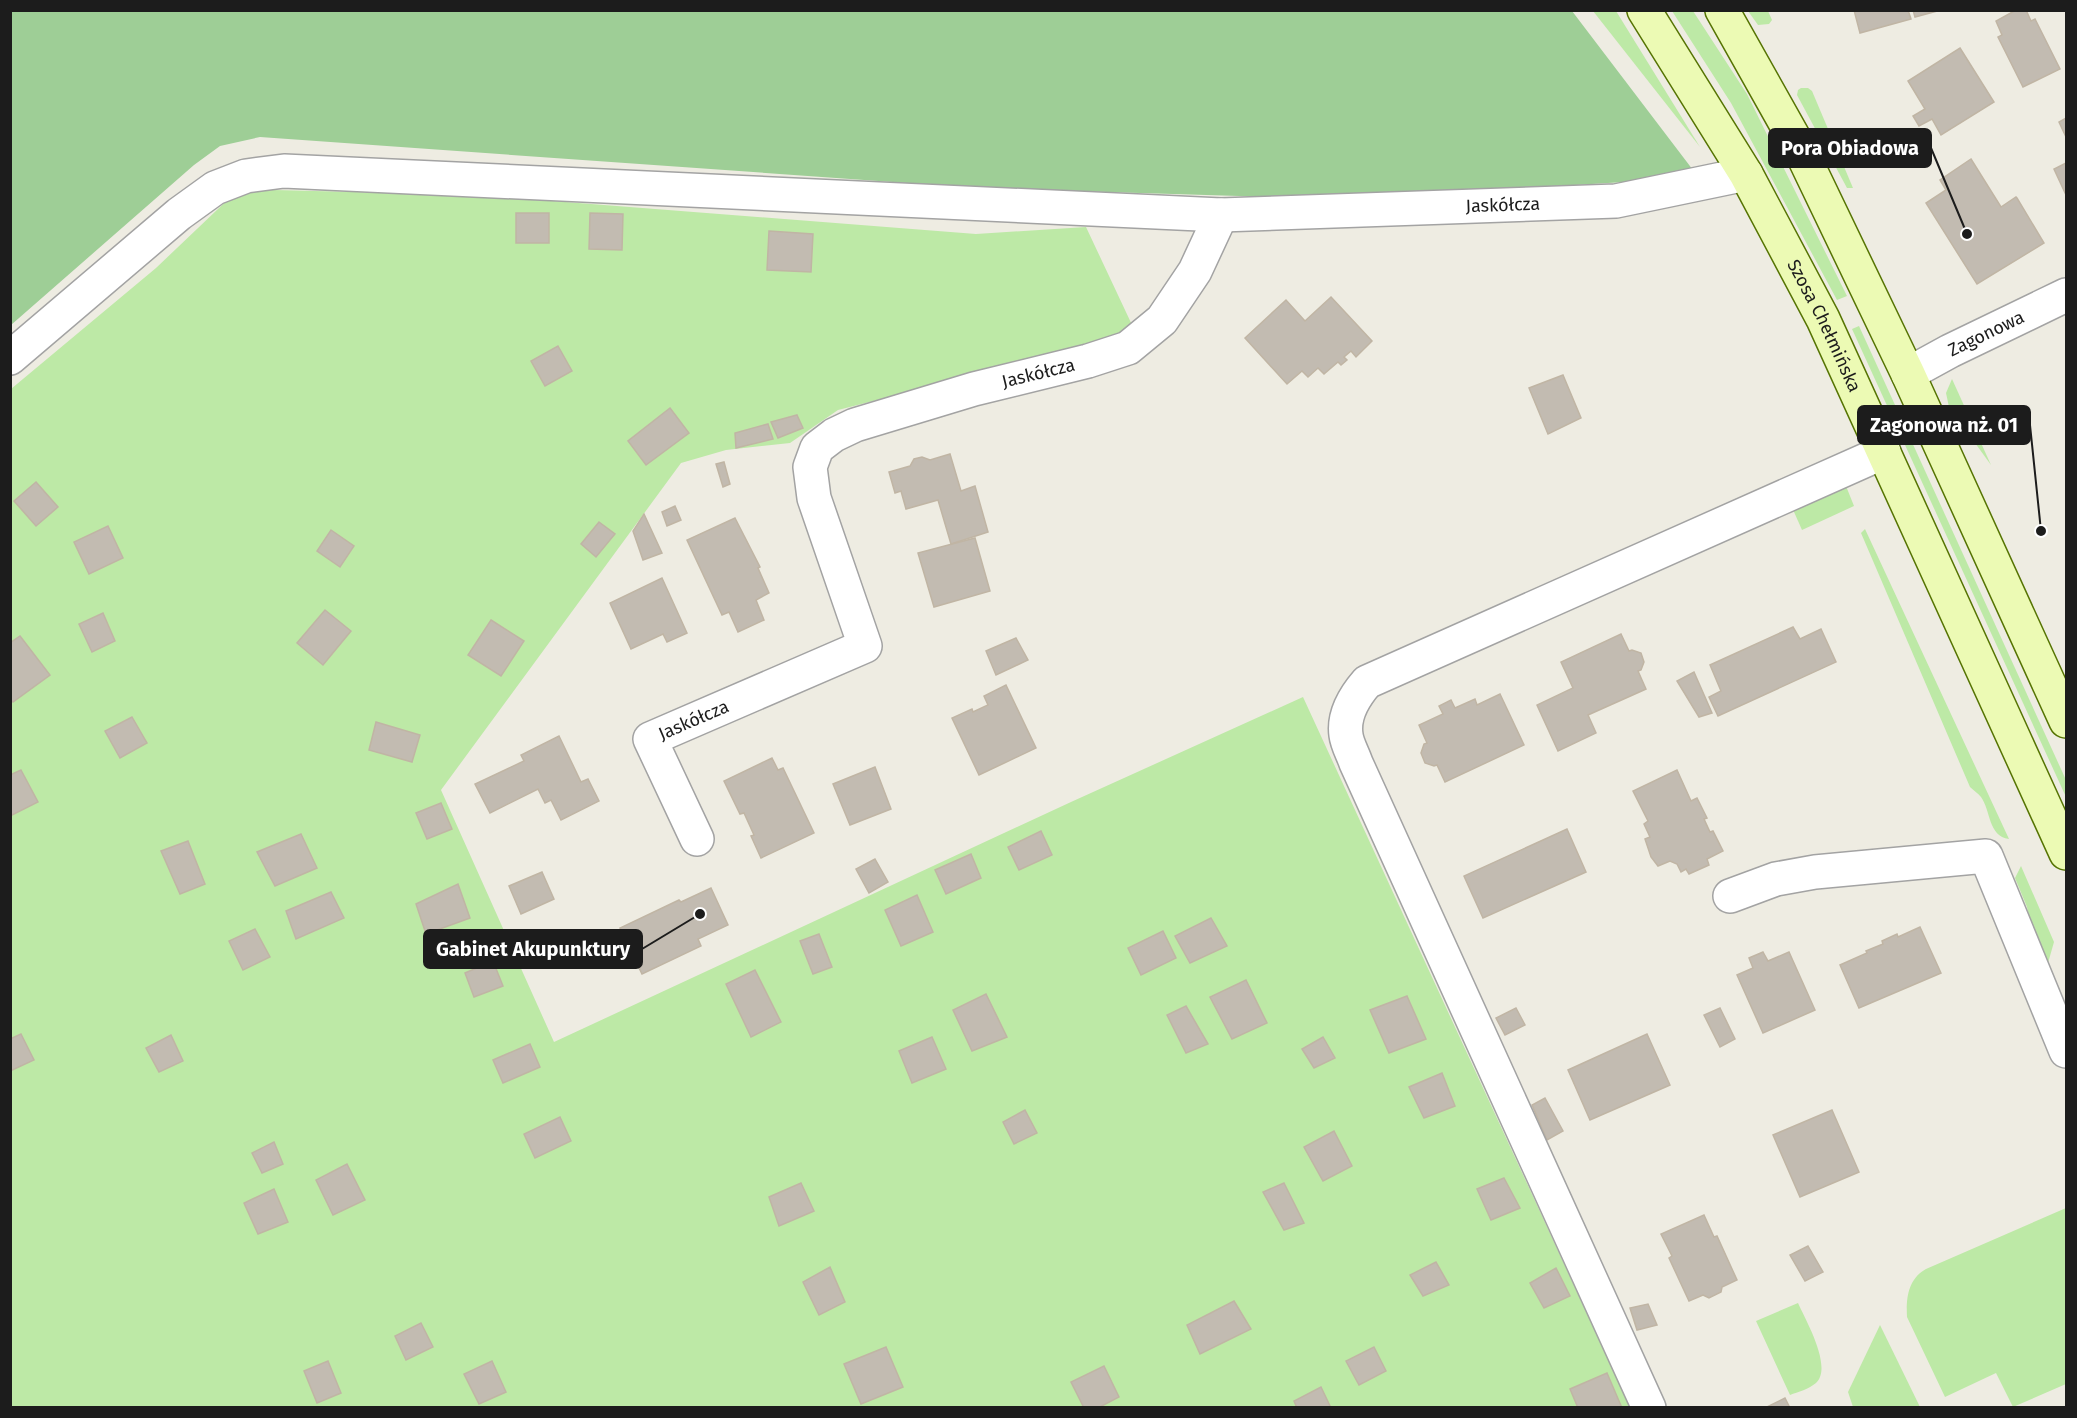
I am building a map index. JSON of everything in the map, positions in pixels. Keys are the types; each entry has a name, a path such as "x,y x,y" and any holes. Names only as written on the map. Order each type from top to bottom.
{"main road":[{"name":"Szosa Chełmińska","path":"1644,10 1746,174 1822,319 2067,853"},
{"path":"1722,10 1799,147 1908,374 2067,721"}],"street":[{"path":"10,358 179,214 215,188 246,176 284,171 1221,215"},
{"name":"Jaskółcza","path":"697,839 651,739 865,646 814,498 810,467 817,448 834,435 855,425 974,389 1088,361 1128,348 1162,320 1195,271 1221,215 1616,201 1746,174"},
{"name":"Zagonowa","path":"1908,374 1950,351 2067,295"},
{"path":"1649,1407 1356,763 1346,736 1347,715 1355,696 1366,682 1884,452"},
{"path":"1730,896 1776,879 1815,872 1986,856 2067,1051"}],"green space":[{"path":"11,11 1572,11 1696,174 1640,181 1415,195 1275,197 977,188 260,137 220,146 194,165 11,325"},
{"path":"1593,11 1616,11 1700,147"},
{"path":"1672,11 1693,11 1747,94 1847,296 1837,300 1731,103"},
{"path":"1748,11 1768,11 1772,20 1769,24 1758,25"},
{"path":"1801,88 1808,88 1812,91 1853,188 1847,188 1797,95"},
{"path":"239,189 475,195 976,234 1086,227 1133,327 1124,337 838,410 790,443 726,450 681,463 441,790 554,1042 1303,697 1630,1407 11,1408 11,389 156,268"},
{"path":"1859,326 2066,780 2066,797 1852,329"},
{"path":"1952,379 1991,465 1949,407 1946,393"},
{"path":"1844,481 1854,506 1802,530 1791,505"},
{"path":"1865,529 2009,839 1997,833 1981,797 1970,787 1861,533"},
{"path":"2021,866 2054,942 2046,970 2039,974 2027,907 2015,878"},
{"path":"2066,1208 2066,1384 2013,1407 1996,1373 1945,1397 1907,1317 1909,1290 1915,1278 1926,1269"},
{"path":"1798,1303 1812,1332 1820,1355 1821,1366 1820,1376 1816,1383 1790,1395 1756,1321"},
{"path":"1880,1325 1920,1407 1853,1407 1848,1392"}],"building":[{"path":"1854,10 1908,10 1911,19 1860,33"},
{"path":"1913,10 1941,10 1915,17"},
{"path":"2016,10 2026,10 2031,21 2035,19 2060,69 2023,87 1998,37 2002,35 1996,21"},
{"path":"1960,48 1994,102 1941,135 1932,119 1919,126 1913,116 1925,109 1908,81"},
{"path":"2066,118 2066,137 2059,122"},
{"path":"1971,159 2001,207 2017,198 2044,243 1977,284 1926,203 1946,190 1940,180"},
{"path":"2066,163 2066,195 2054,169"},
{"path":"516,213 549,213 549,243 516,243"},
{"path":"590,213 623,214 622,250 589,249"},
{"path":"769,231 813,234 811,272 767,270"},
{"path":"1331,297 1372,341 1356,357 1351,351 1344,357 1347,360 1341,365 1338,362 1324,374 1318,368 1308,377 1302,371 1287,384 1245,338 1286,300 1305,321"},
{"path":"558,346 572,371 545,386 531,361"},
{"path":"1563,375 1581,418 1548,434 1529,388"},
{"path":"670,408 689,433 646,465 628,441"},
{"path":"797,415 803,428 778,438 771,422"},
{"path":"768,424 773,439 736,448 735,433"},
{"path":"950,454 961,491 975,486 988,532 951,544 938,500 906,509 901,491 895,493 889,472 910,466 914,459 922,457 930,460"},
{"path":"724,462 730,484 723,487 716,464"},
{"path":"36,482 58,507 36,526 14,501"},
{"path":"675,506 681,520 667,526 662,512"},
{"path":"644,514 662,553 643,560 633,531"},
{"path":"735,518 760,567 758,568 769,593 756,600 764,620 738,632 729,612 722,615 687,540"},
{"path":"599,522 615,534 596,557 581,544"},
{"path":"108,526 123,558 89,574 74,542"},
{"path":"331,530 354,546 340,567 317,551"},
{"path":"975,538 990,591 934,607 918,553"},
{"path":"662,578 687,633 667,642 663,634 631,649 610,603"},
{"path":"325,610 351,631 323,665 297,643"},
{"path":"103,613 115,641 92,652 79,624"},
{"path":"491,620 524,641 501,676 468,655"},
{"path":"1793,627 1800,639 1821,629 1836,662 1718,716 1709,697 1721,691 1710,665"},
{"path":"1621,634 1629,651 1641,653 1644,662 1641,670 1638,671 1646,689 1588,715 1596,733 1558,751 1537,705 1573,688 1561,662"},
{"path":"20,636 50,675 13,702 10,699 10,643"},
{"path":"1016,638 1028,660 996,675 986,651"},
{"path":"1694,672 1712,713 1699,717 1677,681"},
{"path":"1006,685 1036,748 979,775 952,718 988,705 984,696"},
{"path":"1500,694 1524,745 1445,782 1437,765 1425,763 1421,753 1424,744 1427,743 1419,725 1443,714 1439,706 1451,700 1455,708 1475,699 1477,705"},
{"path":"132,717 147,743 120,758 105,731"},
{"path":"376,722 420,735 412,762 369,750"},
{"path":"559,736 581,782 588,779 599,801 561,820 551,800 545,803 538,789 490,813 475,784 524,761 521,755"},
{"path":"772,758 778,770 783,768 814,833 761,858 744,813 740,814 724,781"},
{"path":"875,767 891,809 850,825 833,784"},
{"path":"21,770 38,802 10,816 10,775"},
{"path":"1677,770 1691,801 1697,798 1707,818 1704,819 1710,832 1713,831 1723,851 1707,859 1709,865 1689,874 1686,869 1681,872 1677,864 1670,861 1658,866 1651,857 1645,839 1650,837 1644,824 1648,821 1633,791"},
{"path":"441,803 452,829 427,839 416,813"},
{"path":"1567,829 1586,872 1483,918 1464,876"},
{"path":"1041,831 1052,855 1019,870 1008,847"},
{"path":"301,834 317,868 275,886 257,852"},
{"path":"188,841 205,884 180,894 161,851"},
{"path":"971,854 981,878 946,894 935,870"},
{"path":"875,859 888,882 869,893 856,869"},
{"path":"542,872 554,899 521,914 509,886"},
{"path":"458,884 470,918 426,934 416,904"},
{"path":"711,888 728,925 698,939 701,946 642,974 620,928 679,900 681,902"},
{"path":"331,892 344,918 296,939 286,911"},
{"path":"917,895 933,932 901,946 885,910"},
{"path":"1211,918 1227,946 1190,963 1175,936"},
{"path":"1920,927 1941,973 1859,1008 1840,965 1883,944 1882,941"},
{"path":"255,929 270,957 243,970 229,941"},
{"path":"1163,931 1176,958 1141,975 1128,948"},
{"path":"819,934 832,967 813,974 800,941"},
{"path":"1763,952 1768,961 1789,952 1815,1010 1763,1033 1737,975 1753,968 1749,958"},
{"path":"493,961 503,986 474,997 465,973"},
{"path":"755,970 781,1022 751,1037 726,984"},
{"path":"1246,980 1267,1023 1232,1039 1210,997"},
{"path":"986,994 1007,1037 972,1051 953,1010"},
{"path":"1407,996 1426,1039 1389,1053 1370,1010"},
{"path":"1186,1006 1208,1044 1186,1053 1167,1015"},
{"path":"1516,1008 1525,1025 1505,1035 1496,1018"},
{"path":"1720,1008 1735,1039 1720,1047 1704,1015"},
{"path":"21,1034 34,1060 10,1071 10,1039"},
{"path":"1647,1034 1670,1085 1590,1120 1568,1070"},
{"path":"171,1035 183,1061 159,1072 146,1048"},
{"path":"932,1037 946,1069 912,1083 899,1051"},
{"path":"1323,1037 1335,1058 1314,1068 1302,1049"},
{"path":"530,1044 540,1067 503,1083 493,1060"},
{"path":"1442,1073 1455,1106 1424,1118 1409,1087"},
{"path":"1545,1098 1563,1131 1547,1140 1532,1105"},
{"path":"1025,1110 1037,1133 1014,1144 1003,1122"},
{"path":"1832,1110 1859,1172 1800,1197 1773,1135"},
{"path":"560,1117 571,1141 535,1158 524,1134"},
{"path":"1334,1131 1352,1166 1323,1181 1304,1147"},
{"path":"274,1142 283,1164 262,1173 252,1153"},
{"path":"347,1164 365,1200 333,1215 316,1180"},
{"path":"1504,1178 1520,1208 1491,1220 1477,1189"},
{"path":"801,1183 814,1211 779,1226 769,1197"},
{"path":"1284,1183 1304,1223 1284,1230 1263,1192"},
{"path":"274,1189 288,1222 258,1234 244,1203"},
{"path":"1704,1215 1714,1237 1717,1236 1737,1280 1722,1287 1721,1292 1709,1298 1703,1295 1689,1301 1669,1258 1672,1256 1661,1234"},
{"path":"1808,1246 1823,1272 1805,1281 1790,1255"},
{"path":"1436,1262 1449,1285 1423,1296 1410,1275"},
{"path":"830,1267 845,1302 819,1315 803,1282"},
{"path":"1556,1268 1570,1296 1544,1308 1530,1283"},
{"path":"1234,1301 1251,1329 1200,1354 1187,1325"},
{"path":"1648,1304 1657,1325 1637,1330 1630,1308"},
{"path":"421,1323 433,1347 406,1360 395,1336"},
{"path":"886,1347 903,1387 861,1404 844,1364"},
{"path":"1374,1347 1386,1371 1359,1385 1346,1361"},
{"path":"328,1361 341,1393 317,1403 304,1371"},
{"path":"492,1361 506,1392 479,1404 464,1374"},
{"path":"1104,1366 1119,1397 1098,1408 1084,1408 1071,1382"},
{"path":"1607,1373 1622,1408 1578,1408 1570,1389"},
{"path":"1321,1387 1331,1408 1297,1408 1294,1401"},
{"path":"1785,1398 1790,1408 1765,1408"}],"place":[{"name":"Pora Obiadowa","path":"1967,234"},
{"name":"Zagonowa nż. 01","path":"2041,531"},
{"name":"Gabinet Akupunktury","path":"700,914"}]}
